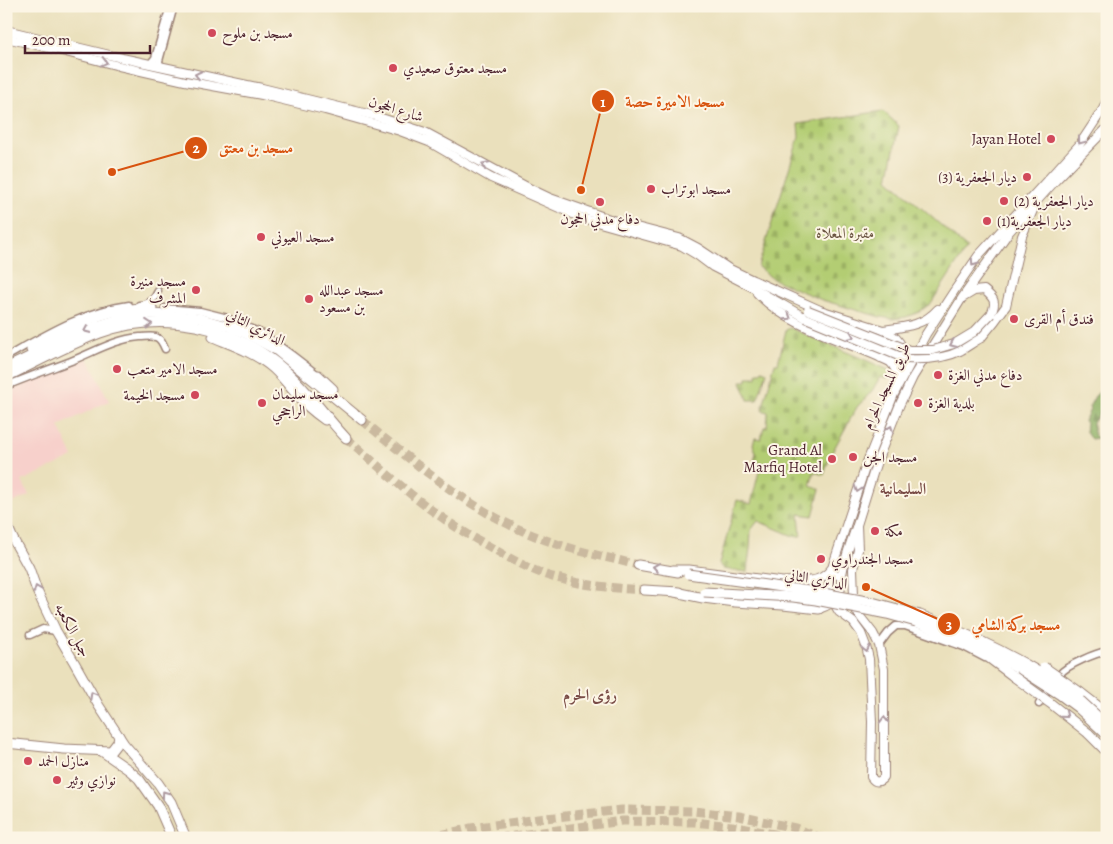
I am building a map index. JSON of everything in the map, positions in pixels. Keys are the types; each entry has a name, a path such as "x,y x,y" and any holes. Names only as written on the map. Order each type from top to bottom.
{"highway":[{"path":"6,366 87,320 148,306"},
{"name":"الدائري الثاني","path":"6,366 87,330 119,319 151,314 184,316 230,327 276,350 362,420"},
{"name":"الدائري الثاني","path":"6,377 100,333 127,326 164,322 197,326 226,334 249,344 275,361 287,371 346,438"},
{"path":"213,337 244,350 268,364 315,413 335,426"},
{"path":"318,375 341,397 350,410"},
{"name":"جبل الكعبه","path":"6,523 29,568 37,591 56,631 99,706 124,744 158,783 171,802 186,838"},
{"name":"الدائري الثاني","path":"638,565 872,602 968,638 1006,661 1039,672 1082,702 1107,725"},
{"path":"688,572 782,582 810,581"},
{"name":"الدائري الثاني","path":"644,590 704,595 793,597 918,618"},
{"path":"704,595 735,602 819,609"},
{"path":"968,638 994,663 1050,703 1107,752"},
{"path":"968,638 1006,648 1039,672 1081,692 1107,713"},
{"name":"الدائري الثاني","path":"1039,672 1060,694 1107,735"},
{"path":"6,743 64,749 111,751 118,742 119,736"},
{"path":"103,751 129,770 139,780 158,806 172,838"}],"main road":[{"name":"شارع الحجون","path":"6,30 262,88 372,115 425,132 550,198 621,223 679,238 698,248 751,283"},
{"name":"شارع الحجون","path":"6,38 185,81 262,95 400,131 430,142 491,178 582,218 682,246 713,267 751,283"},
{"name":"طريق المسجد الحرام","path":"1107,100 1105,109 1080,144 978,256 954,291 926,334 894,394 867,462 832,568 829,585 830,597 839,612 853,622 861,633 866,646 872,722 871,777 874,781 881,781 884,778 885,769 884,669 879,645 873,633 857,612 853,569 858,550 857,525 876,464 913,377 962,298 1010,232 1056,180 1107,128"},
{"path":"751,283 807,314 906,359 923,360 942,357 960,351 981,338 1006,306 1022,236 1038,200"},
{"path":"751,283 820,310 884,330 900,343 900,353 894,359 881,358"},
{"path":"751,283 766,303 795,322 890,362 895,368 897,379 894,394"},
{"path":"807,314 909,350 933,350 954,344 974,332 994,308 991,295 984,290 974,291 962,298"},
{"path":"884,330 922,322 934,314 954,291"},
{"path":"819,609 828,606 837,599 840,592 846,553 857,525"},
{"path":"832,568 833,572 837,575 842,572"},
{"path":"804,607 810,602 813,595 810,581 823,577 832,568"},
{"path":"819,609 839,612"}],"street":[{"path":"150,64 155,59 170,6"},
{"path":"160,66 159,61 174,6"},
{"path":"6,357 45,335 84,317 115,307 148,306 154,300 158,291"},
{"path":"164,308 200,311 232,320 263,334 318,375"},
{"path":"6,386 122,340 158,338 165,349"},
{"path":"879,645 896,626 905,626 964,647 994,663"},
{"path":"30,635 43,628 56,631"},
{"path":"1039,704 1060,673 1093,655 1107,651"}],"shaded area":[{"path":"88,358 109,401 59,426 73,457 22,481 29,495 6,506 6,392"}],"green space":[{"name":"مقبرة المعلاة","path":"883,111 899,126 888,179 967,248 931,303 919,312 893,319 822,300 773,279 758,267 799,137 798,124"},
{"path":"790,328 889,370 890,373 887,379 880,377 872,391 857,407 830,456 824,475 814,472 810,486 820,489 813,516 799,514 801,536 793,536 758,521 751,530 747,572 723,569 719,564 737,500 751,504 761,463 754,461 756,453 753,444 755,438 761,439 764,427 767,427 768,412 762,410 775,363 778,363 786,330"},
{"path":"762,370 767,372 757,400 748,400 741,381 747,381 747,377 757,377 757,372"},
{"path":"1100,391 1103,402 1100,412 1093,423 1094,434 1097,438 1091,439 1086,432 1086,423 1084,421 1090,410 1089,407"}],"tunnel":[{"path":"362,420 426,471 493,516 518,529 555,543 590,554 638,565"},
{"path":"346,438 427,507 452,525 518,563 546,575 583,584 644,590"},
{"path":"428,838 471,828 622,810 694,811 739,816 795,828 821,838"},
{"path":"499,838 622,821 694,822 732,826 774,834 784,838"}],"place":[{"name":"مسجد بن ملوح","path":"212,33"},
{"name":"مسجد معتوق صعيدي","path":"393,68"},
{"name":"Jayan Hotel","path":"1051,139"},
{"name":"مسجد بن معتق","path":"112,172"},
{"name":"ديار الجعفرية (3)","path":"1027,177"},
{"name":"مسجد ابوتراب","path":"651,189"},
{"name":"مسجد الاميرة حصة","path":"581,190"},
{"name":"ديار الجعفرية (2)","path":"1004,201"},
{"name":"دفاع مدني الحجون","path":"600,202"},
{"name":"ديار الجعفرية(1)","path":"987,221"},
{"name":"مسجد العيوني","path":"261,237"},
{"name":"مسجد منيرة المشرف","path":"196,290"},
{"name":"مسجد عبدالله بن مسعود","path":"309,299"},
{"name":"فندق أم القرى","path":"1014,319"},
{"name":"مسجد الامير متعب","path":"117,369"},
{"name":"دفاع مدني الغزة","path":"938,375"},
{"name":"مسجد الخيمة","path":"195,395"},
{"name":"مسجد سليمان الراجحي","path":"262,403"},
{"name":"بلدية الغزة","path":"918,403"},
{"name":"مسجد الجن","path":"853,457"},
{"name":"Grand Al Marfiq Hotel","path":"832,459"},
{"name":"مكة","path":"875,531"},
{"name":"مسجد الجندراوي","path":"821,559"},
{"name":"مسجد بركة الشامي","path":"866,587"},
{"name":"منازل الحمد","path":"28,761"},
{"name":"نوازي وثير","path":"57,780"}],"district":[{"name":"السليمانية","path":"903,488"},
{"name":"رؤى الحرم","path":"590,694"}]}
